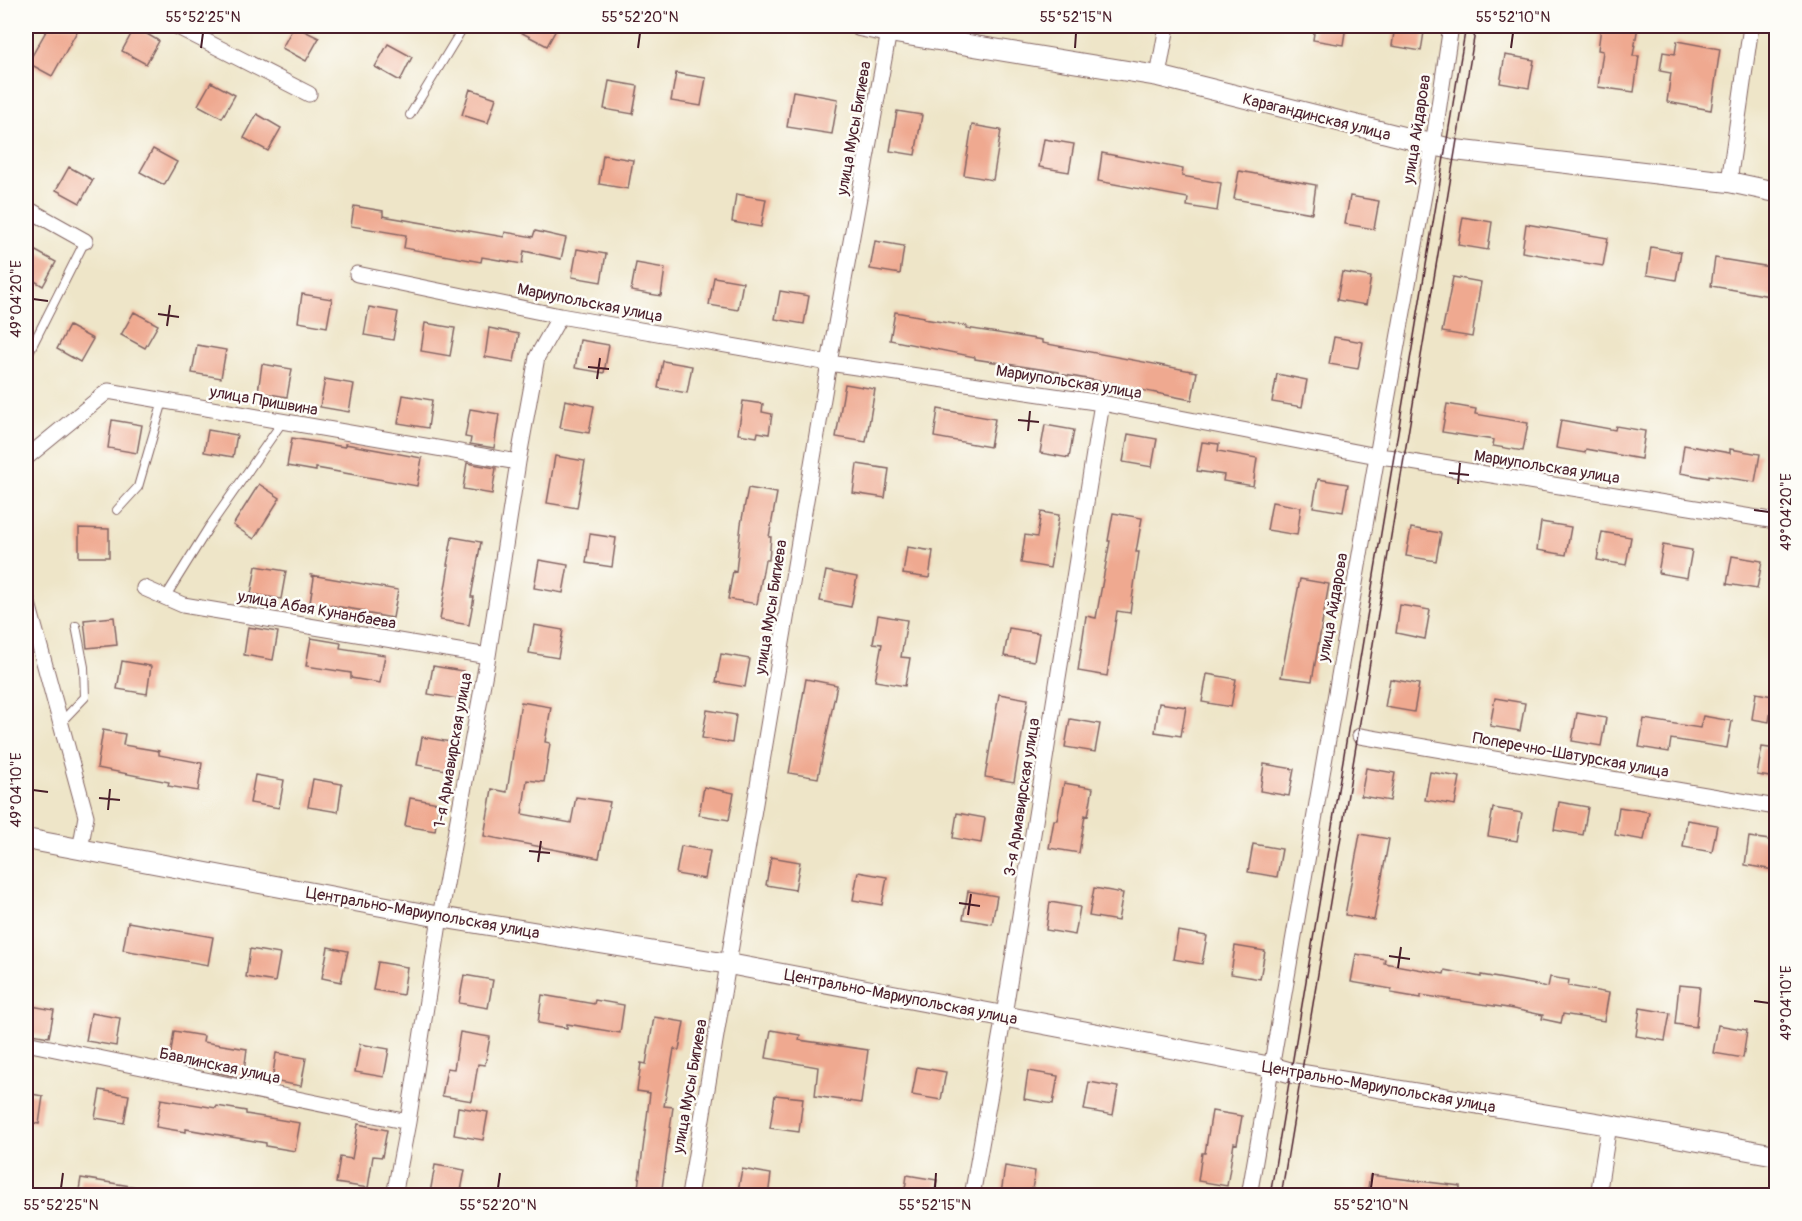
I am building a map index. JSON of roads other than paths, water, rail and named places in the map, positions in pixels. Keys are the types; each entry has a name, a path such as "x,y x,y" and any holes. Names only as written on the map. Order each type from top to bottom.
{"street":[{"path":"176,26 309,94"},
{"name":"Карагандинская улица","path":"859,26 890,29 1158,76 1455,150 1729,182 1776,192"},
{"path":"1158,76 1167,26"},
{"name":"улица Айдарова","path":"1249,1196 1433,144 1451,26"},
{"path":"1729,182 1751,26"},
{"name":"улица Мусы Бигиева","path":"689,1196 829,363 890,29"},
{"path":"26,208 85,241"},
{"name":"Мариупольская улица","path":"357,274 560,316 829,363 1102,403 1416,463 1776,520"},
{"name":"1-я Армавирская улица","path":"394,1196 408,1122 440,916 488,656 537,357 560,316"},
{"name":"улица Пришвина","path":"26,458 108,391 518,462"},
{"name":"3-я Армавирская улица","path":"972,1196 1004,1016 1102,403"},
{"name":"улица Абая Кунанбаева","path":"144,588 183,605 488,656"},
{"path":"26,596 86,816 80,850"},
{"name":"Поперечно-Шатурская улица","path":"1360,736 1776,807"},
{"name":"Центрально-Мариупольская улица","path":"26,839 440,916 729,964 1292,1072 1776,1155"},
{"name":"Бавлинская улица","path":"26,1043 408,1122"},
{"path":"1598,1196 1609,1125"}],"lane":[{"path":"410,115 464,26"},
{"path":"26,358 85,241"},
{"path":"117,510 138,487 163,401"},
{"path":"166,596 209,527 283,421"},
{"path":"60,722 85,697 84,668 76,626"}],"tram line":[{"path":"1270,1196 1466,26"},
{"path":"1281,1196 1476,26"}]}
